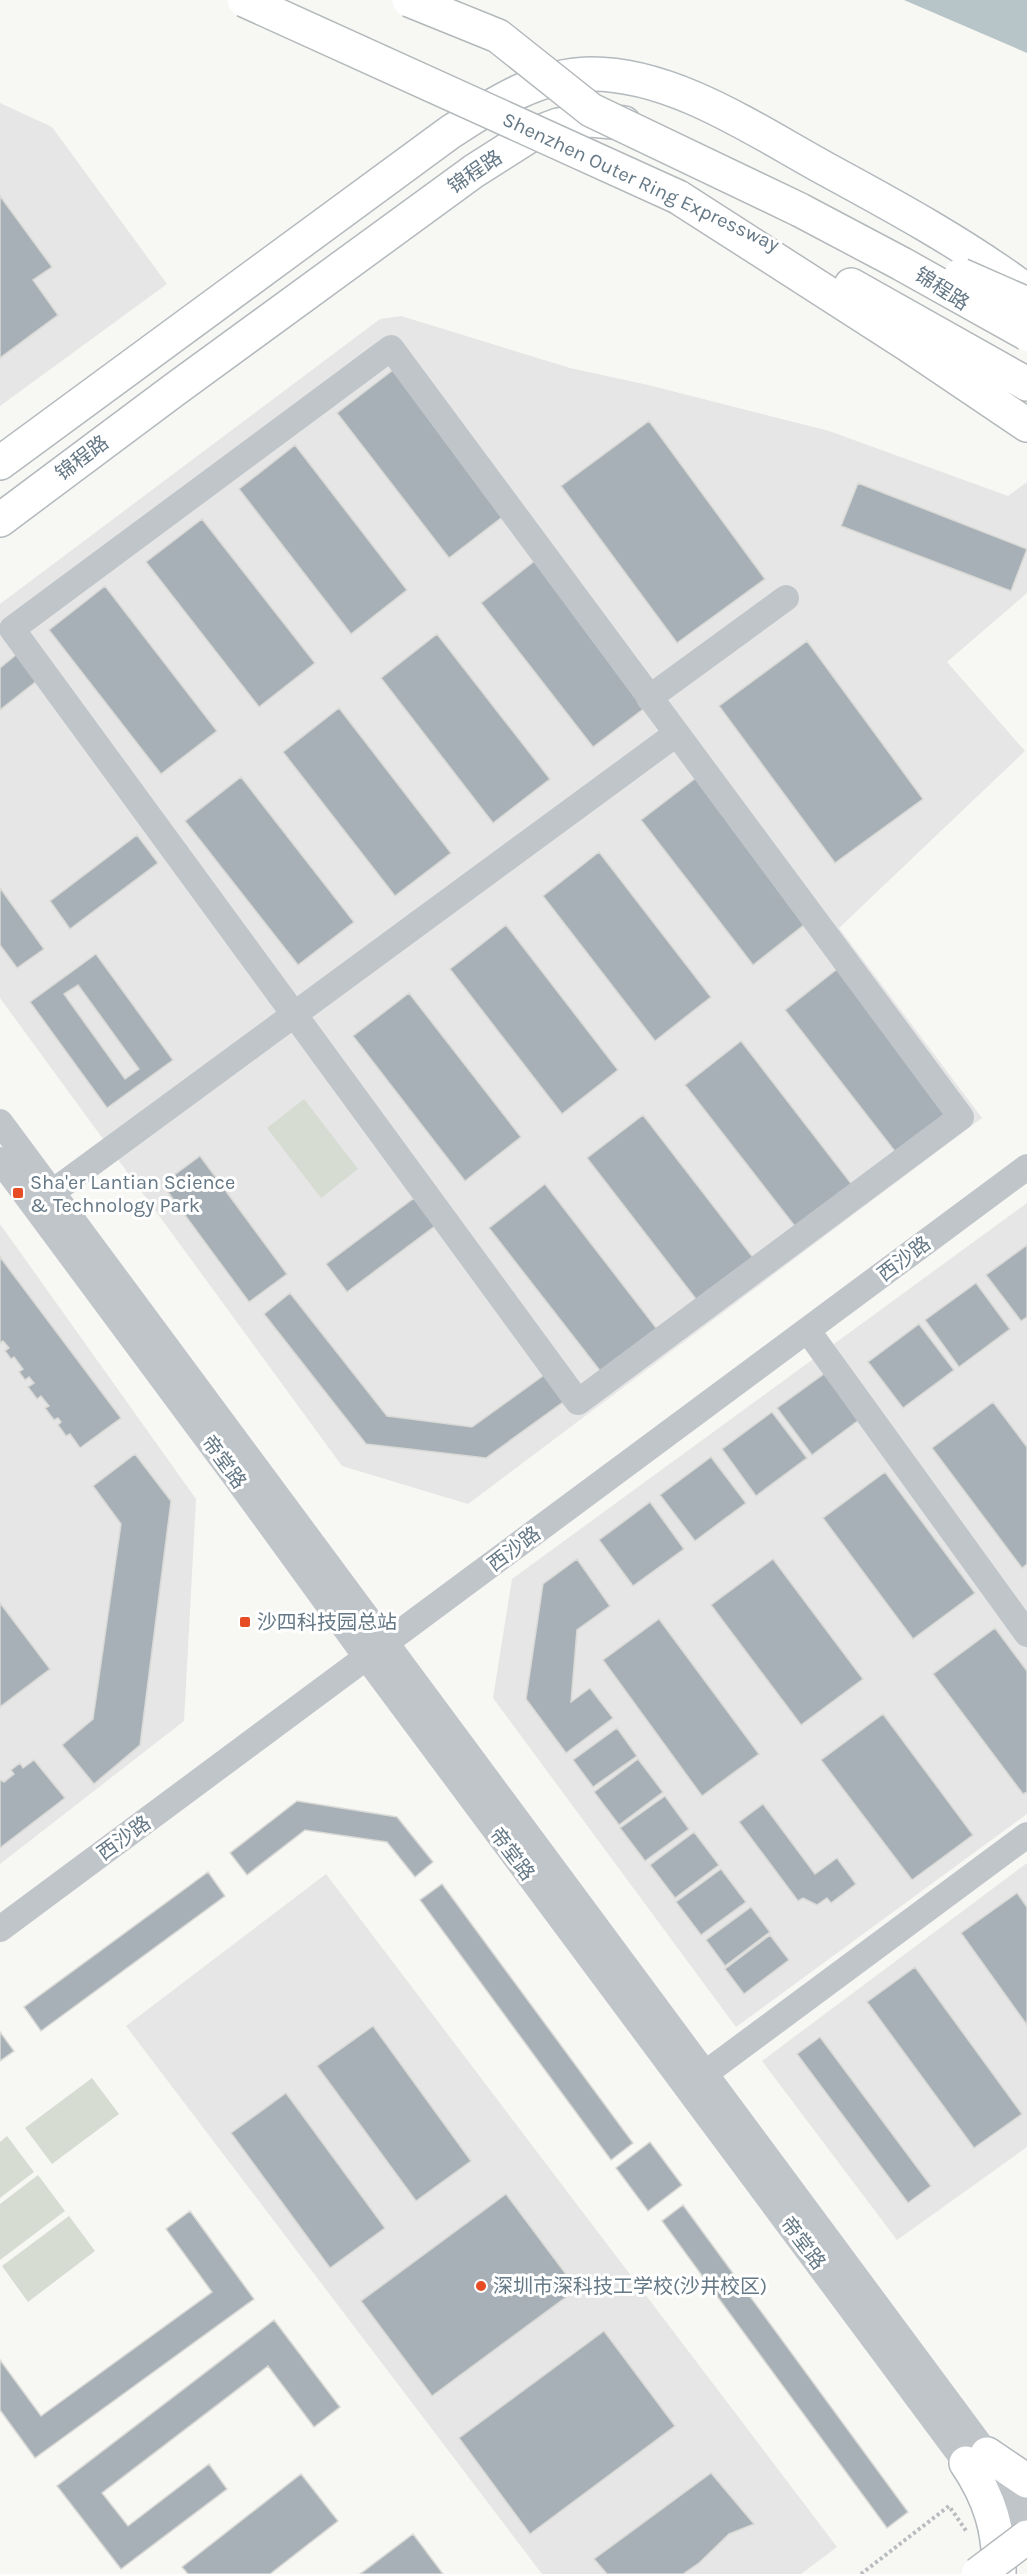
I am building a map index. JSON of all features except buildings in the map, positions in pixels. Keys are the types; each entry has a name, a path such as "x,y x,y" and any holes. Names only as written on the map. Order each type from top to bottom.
{"main road":[{"name":"Shenzhen Outer Ring Expressway","path":"244,0 678,197 882,301 1027,384"},
{"path":"409,0 498,36 591,110 1027,304"},
{"path":"0,463 449,133 509,95 557,80 589,74 628,77 665,88 717,110 933,228 1027,291"},
{"name":"锦程路","path":"0,520 474,171 529,136 558,126 591,120 621,122 651,131 698,151 910,267 1027,348"},
{"path":"696,158 902,264 1027,334"},
{"path":"678,197 907,344 1027,425"},
{"path":"977,2458 1027,2481"},
{"path":"977,2458 998,2536 999,2574"},
{"path":"978,2574 1027,2537"}],"street":[{"path":"391,348 649,698 962,1117 578,1402 12,629 391,348"},
{"path":"649,698 786,598"},
{"path":"43,1199 676,734"},
{"name":"帝堂路","path":"0,1122 43,1199 367,1658 695,2081 977,2458 1027,2546"},
{"name":"帝堂路","path":"0,1160 43,1199 388,1643 695,2081"},
{"name":"西沙路","path":"0,1929 1027,1167"},
{"path":"808,1331 1027,1634"},
{"path":"695,2081 1027,1835"},
{"name":"帝堂路","path":"977,2458 1027,2508"}],"path":[{"path":"861,2574 949,2506"}],"shaded area":[{"path":"904,0 1027,0 1027,53"},
{"path":"0,103 52,127 167,284 0,406"},
{"path":"401,316 570,368 648,385 829,431 1008,496 1027,482 1027,593 947,662 1025,751 839,928 982,1118 468,1504 342,1466 0,998 0,604 380,319"},
{"path":"304,1099 358,1169 321,1198 267,1128"},
{"path":"1027,1203 1027,1814 736,2027 493,1698 512,1579"},
{"path":"0,1224 196,1499 184,1721 0,1864"},
{"path":"1027,1863 1027,2147 897,2240 762,2061"},
{"name":"深圳市深科技工学校(沙井校区)","path":"326,1874 837,2547 801,2574 542,2574 126,2026"},
{"path":"92,2078 119,2114 52,2164 25,2128"},
{"path":"7,2136 34,2172 0,2198 0,2142"},
{"path":"38,2175 65,2211 0,2260 0,2204"},
{"path":"69,2216 95,2251 28,2302 2,2266"}],"place":[{"name":"Sha'er Lantian Science & Technology Park","path":"18,1193"},
{"name":"沙四科技园总站","path":"245,1622"},
{"name":"深圳市深科技工学校(沙井校区)","path":"481,2286"}]}
